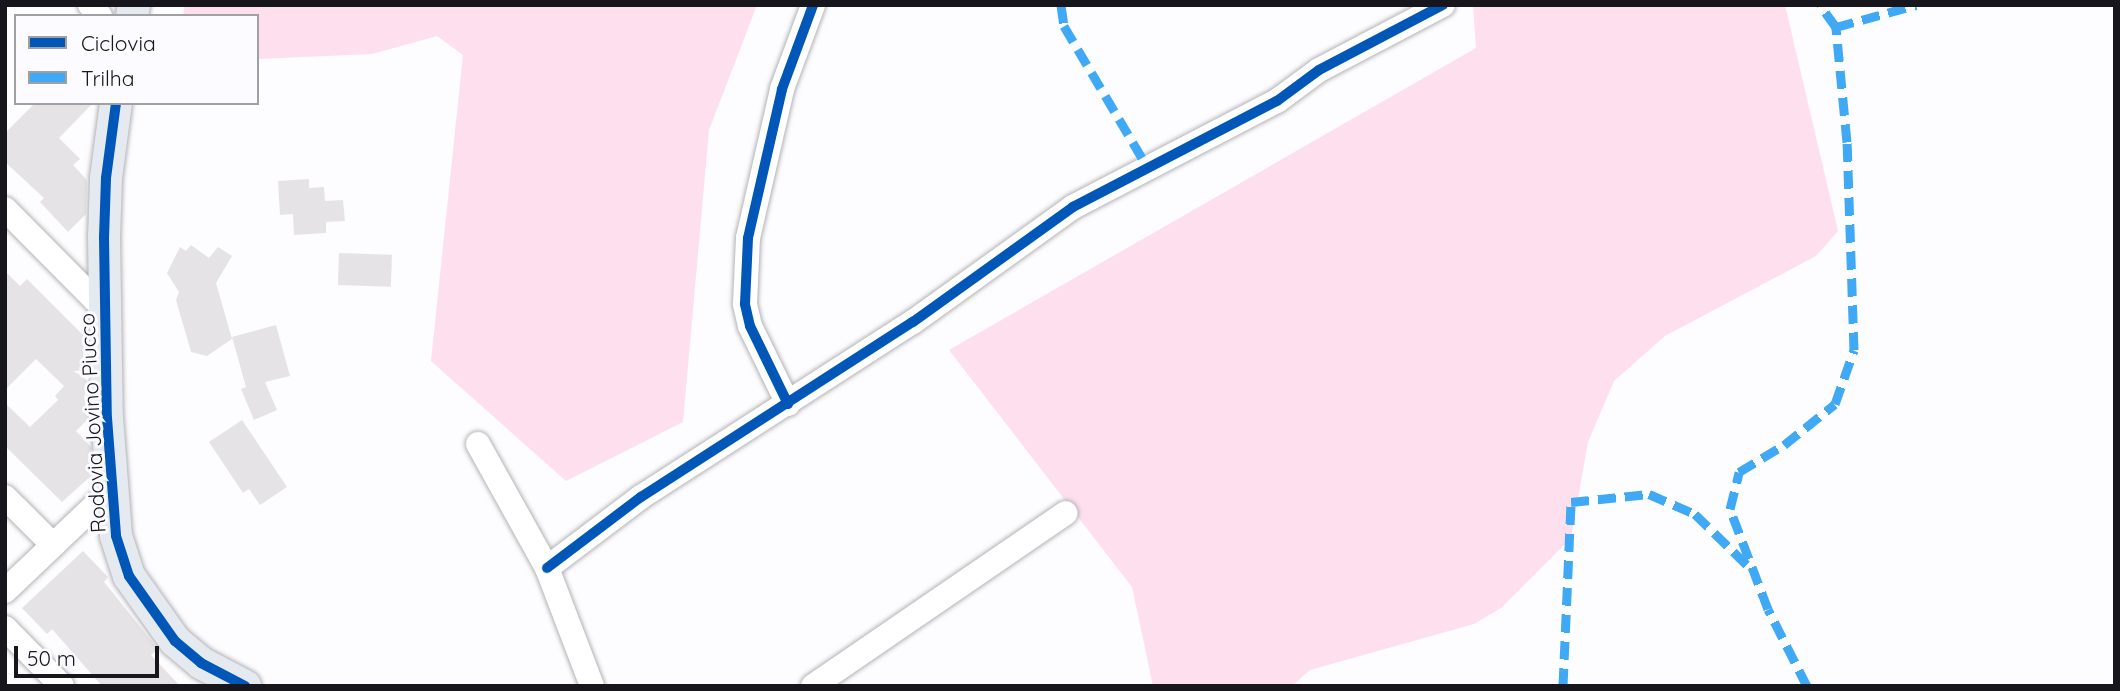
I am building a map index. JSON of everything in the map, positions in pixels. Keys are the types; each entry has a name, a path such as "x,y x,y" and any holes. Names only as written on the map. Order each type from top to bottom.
{"main road":[{"name":"Rodovia Jovino Piucco","path":"116,105 106,178 106,311 111,490 120,554 142,599 187,653 245,686"}],"street":[{"path":"788,404 750,326 745,304 748,238 782,89 813,5"},
{"path":"547,568 641,497 913,323 1073,207 1277,101 1319,71 1443,5"},
{"path":"5,209 106,311"},
{"path":"478,443 547,568 592,686"},
{"path":"5,591 111,490"},
{"path":"5,497 52,545"},
{"path":"813,686 1066,513"},
{"path":"5,628 62,686"}],"shaded area":[{"path":"185,5 757,5 709,130 683,422 566,481 431,361 463,55 437,36 372,54 259,59 259,14 183,14"},
{"path":"1473,5 1785,5 1838,231 1816,256 1665,336 1614,381 1588,442 1571,538 1501,608 1474,624 1310,670 1292,686 1153,686 1132,587 949,350 1476,48"}],"building":[{"path":"33,105 91,105 59,138 80,159 73,165 87,180 86,214 68,232 40,202 44,198 5,162 5,133"},
{"path":"309,179 309,188 324,187 325,201 343,200 345,221 326,222 326,233 294,235 293,214 280,215 278,181"},
{"path":"191,245 209,258 218,247 232,256 216,283 232,339 207,356 191,352 176,300 179,292 167,273 180,247 186,251"},
{"path":"339,253 392,255 391,287 338,285"},
{"path":"5,271 20,286 27,279 87,339 83,356 88,370 82,376 88,382 84,397 89,418 76,431 91,447 93,474 62,502 5,446 5,403 30,427 58,400 55,396 64,386 36,359 5,390"},
{"path":"276,325 290,376 265,382 277,410 254,420 241,389 246,387 232,337"},
{"path":"242,420 287,487 260,505 249,489 243,493 209,442"},
{"path":"83,551 108,577 104,582 158,649 151,655 180,686 102,686 52,629 47,634 22,608"}],"marked path":[{"path":"1061,5 1064,26 1148,168"},
{"path":"1807,686 1768,609 1730,509 1739,472 1784,445 1835,404 1854,350 1847,142 1836,27 1820,5"},
{"path":"1836,27 1916,5"},
{"path":"1563,686 1571,502 1649,494 1695,514 1747,565"}],"cycle path":[{"path":"788,404 750,326 745,304 748,238 782,89 813,5"},
{"path":"547,568 641,497 913,322 1073,207 1277,101 1319,70 1443,5"},
{"path":"116,105 106,178 104,237 107,418 116,536 129,576 175,641 201,663 245,686"}]}
